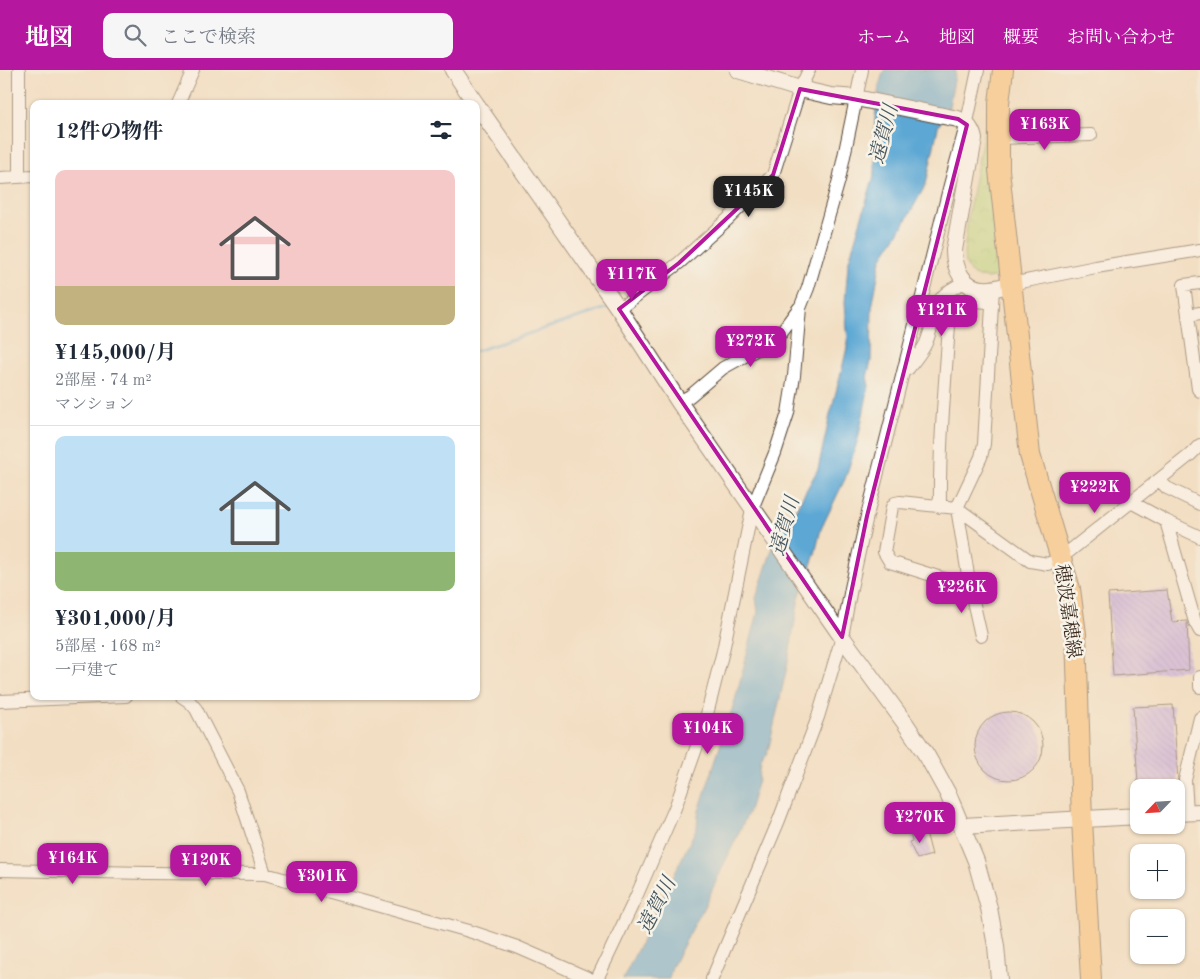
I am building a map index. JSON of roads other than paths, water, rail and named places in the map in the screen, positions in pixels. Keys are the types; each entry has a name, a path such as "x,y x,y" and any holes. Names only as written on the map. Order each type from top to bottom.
{"main road":[{"name":"穂波嘉穂線","path":"1003,70 999,103 998,138 1002,209 998,292 1030,455 1070,589 1076,634 1082,820 1091,979"}],"street":[{"path":"19,70 19,177"},
{"path":"180,100 192,70"},
{"path":"453,70 473,100"},
{"path":"738,70 800,89 831,96 860,99 962,122 971,129 974,139 954,250 954,260 956,270 966,282 972,286 998,292"},
{"path":"618,309 679,263 728,220 773,175 800,89 809,70"},
{"path":"679,402 690,396 723,368 777,338 800,308 808,288 839,180 860,99 862,70"},
{"path":"712,979 779,820 818,717 950,185 962,122 978,70"},
{"path":"480,110 618,309 755,513 838,632 906,723 948,794 963,826 976,861 989,908 996,946 999,979"},
{"path":"998,138 1091,136"},
{"path":"0,178 30,176"},
{"path":"940,506 940,437 950,310 956,305 998,292 1126,262 1200,250"},
{"path":"903,377 925,344 936,306 942,296 951,288 966,282"},
{"path":"1200,283 1184,285 1194,314 1198,390 1200,391"},
{"path":"981,636 970,587 957,508 981,457 984,444 998,292"},
{"path":"597,979 675,808 704,726 755,513 788,413 794,376 800,308"},
{"path":"970,587 890,562 884,552 892,507 895,503 957,508 1030,561 1048,564 1062,558 1160,480 1200,445"},
{"path":"1160,480 1167,488 1200,504"},
{"path":"1131,502 1200,537"},
{"path":"1166,520 1195,622 1200,631"},
{"path":"1200,677 1200,687"},
{"path":"0,701 30,700"},
{"path":"187,700 196,709 238,791 265,874"},
{"path":"1188,812 1185,780 1200,718"},
{"path":"963,826 1130,817"},
{"path":"0,870 265,874 469,931 517,947 590,979"}],"water":[{"name":"遠賀川","path":"884,70 956,70 949,107 938,127 926,184 904,224 881,259 872,308 871,361 867,377 869,386 858,439 845,479 821,529 815,554 799,598 787,667 770,743 767,754 760,764 758,780 749,811 706,903 672,967 669,979 623,979 697,827 698,814 735,700 758,612 756,598 780,525 791,518 818,469 848,343 845,303 848,264 875,172 875,118 879,85"}],"waterway":[{"path":"480,350 607,308"}]}
